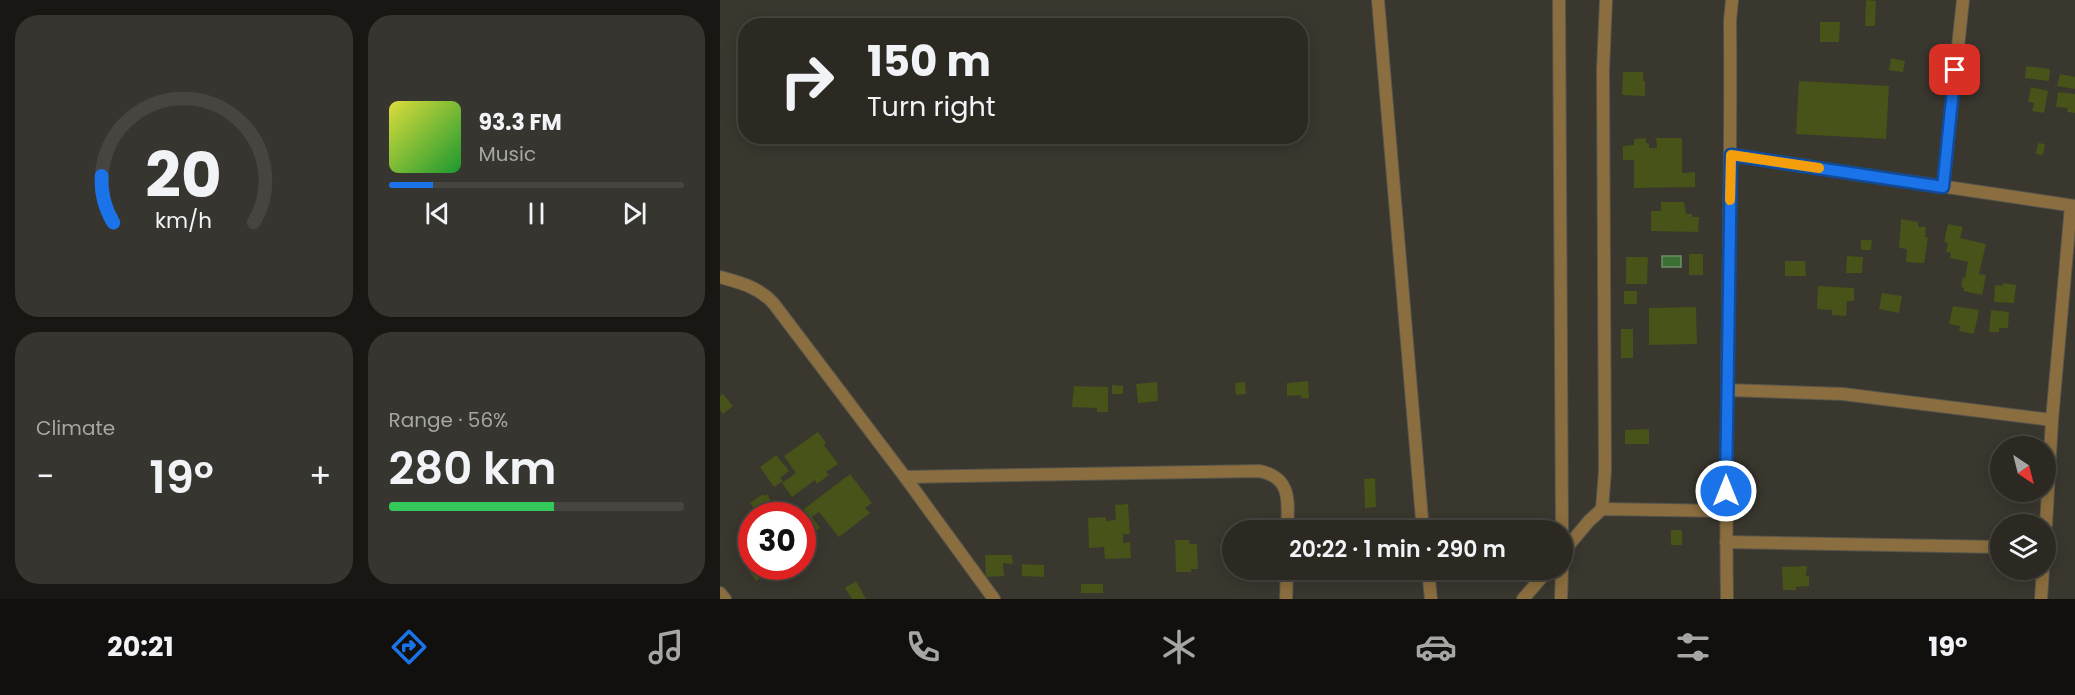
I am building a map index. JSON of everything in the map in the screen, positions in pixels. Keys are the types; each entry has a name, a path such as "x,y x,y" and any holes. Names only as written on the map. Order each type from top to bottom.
{"street":[{"path":"1378,0 1422,520"},
{"path":"1559,0 1562,520"},
{"path":"1602,510 1605,471 1603,70 1606,0"},
{"path":"1727,599 1730,21 1732,0"},
{"path":"1943,187 1963,0"},
{"path":"1731,155 2073,206 2052,420 2047,514"},
{"path":"720,277 754,288 762,292 774,304 994,599"},
{"path":"1727,390 1843,394 2052,420"},
{"path":"905,477 1259,471 1269,473 1283,485 1288,495 1287,520"},
{"path":"1573,540 1602,510 1726,511"},
{"path":"1726,542 1990,547"},
{"path":"1287,580 1287,599"},
{"path":"1429,580 1431,599"},
{"path":"1523,599 1539,580"},
{"path":"1561,599 1562,580"},
{"path":"2041,599 2042,580"},
{"path":"720,593 725,599"}],"shaded area":[{"path":"1662,256 1681,256 1681,267 1662,267"}],"building":[{"path":"1866,0 1876,1 1875,26 1865,26"},
{"path":"1820,22 1840,22 1839,42 1820,42"},
{"path":"1891,58 1905,61 1903,72 1889,70"},
{"path":"2026,66 2050,69 2049,81 2025,78"},
{"path":"1623,72 1643,72 1645,96 1622,95"},
{"path":"2060,74 2075,77 2075,89 2057,86"},
{"path":"1799,81 1889,86 1886,139 1796,134"},
{"path":"2031,87 2048,91 2044,113 2032,111 2034,103 2028,102"},
{"path":"2058,92 2075,94 2075,113 2067,112 2068,108 2056,107"},
{"path":"1646,138 1649,148 1657,148 1656,138 1682,138 1682,173 1695,172 1695,187 1634,188 1634,160 1623,160 1623,146 1634,145 1634,139"},
{"path":"2038,143 2045,144 2043,155 2036,154"},
{"path":"1661,202 1684,202 1686,214 1699,217 1698,232 1651,231 1651,211 1661,211"},
{"path":"1901,219 1918,222 1918,227 1926,227 1925,237 1928,237 1924,263 1906,262 1907,249 1899,248"},
{"path":"1948,224 1963,227 1960,238 1986,244 1979,274 1986,275 1982,295 1964,291 1961,287 1968,262 1950,258 1951,253 1946,252 1948,243 1944,242"},
{"path":"1861,240 1872,240 1871,250 1861,250"},
{"path":"1689,254 1703,254 1703,275 1689,275"},
{"path":"1847,256 1863,257 1862,273 1846,273"},
{"path":"1626,257 1648,257 1647,284 1626,284"},
{"path":"1785,261 1805,261 1806,276 1785,276"},
{"path":"2003,283 2016,285 2014,303 1994,302 1995,285 2003,286"},
{"path":"1818,286 1854,288 1854,301 1847,301 1846,316 1832,315 1832,310 1817,309"},
{"path":"1624,291 1637,291 1637,304 1624,304"},
{"path":"1882,293 1902,296 1899,313 1879,309"},
{"path":"1953,306 1979,310 1974,334 1959,331 1960,326 1949,324"},
{"path":"1696,307 1697,344 1649,345 1649,308"},
{"path":"1991,310 2009,312 2008,328 1999,328 1999,332 1989,332"},
{"path":"1621,329 1633,329 1633,358 1621,358"},
{"path":"1308,381 1309,398 1301,398 1301,395 1287,396 1287,383"},
{"path":"1157,382 1158,401 1138,403 1136,384"},
{"path":"1245,382 1246,394 1236,395 1235,383"},
{"path":"1112,385 1123,386 1123,394 1112,394"},
{"path":"1074,386 1108,387 1108,412 1097,412 1097,408 1072,407"},
{"path":"723,394 733,406 723,414 720,410 720,396"},
{"path":"1649,429 1649,444 1625,444 1625,430"},
{"path":"818,432 826,443 824,445 838,464 826,472 829,475 817,484 815,480 792,497 782,483 796,473 784,456"},
{"path":"776,455 789,471 780,478 783,481 774,487 760,467"},
{"path":"850,474 872,503 865,508 870,513 839,537 819,512 816,514 816,502 813,502"},
{"path":"1375,478 1376,507 1365,508 1364,479"},
{"path":"763,494 764,496 767,494 772,502 751,502"},
{"path":"1128,504 1130,534 1123,534 1123,543 1130,542 1131,558 1105,559 1104,547 1089,548 1088,518 1106,517 1106,521 1116,520 1115,505"},
{"path":"1671,530 1682,530 1682,545 1671,545"},
{"path":"1175,540 1189,540 1190,544 1197,544 1198,569 1191,569 1191,572 1176,572"},
{"path":"985,555 1012,555 1013,564 1003,563 1004,576 986,577"},
{"path":"1022,564 1044,565 1044,577 1022,576"},
{"path":"1807,566 1806,576 1809,576 1809,586 1796,587 1796,590 1783,590 1782,567"},
{"path":"856,581 866,599 852,599 845,588"},
{"path":"1081,584 1103,584 1103,593 1081,593"}],"slow traffic":[{"path":"1730,200 1731,155 1819,168"}],"route":[{"path":"1726,491 1731,155 1943,187 1955,70"}]}
